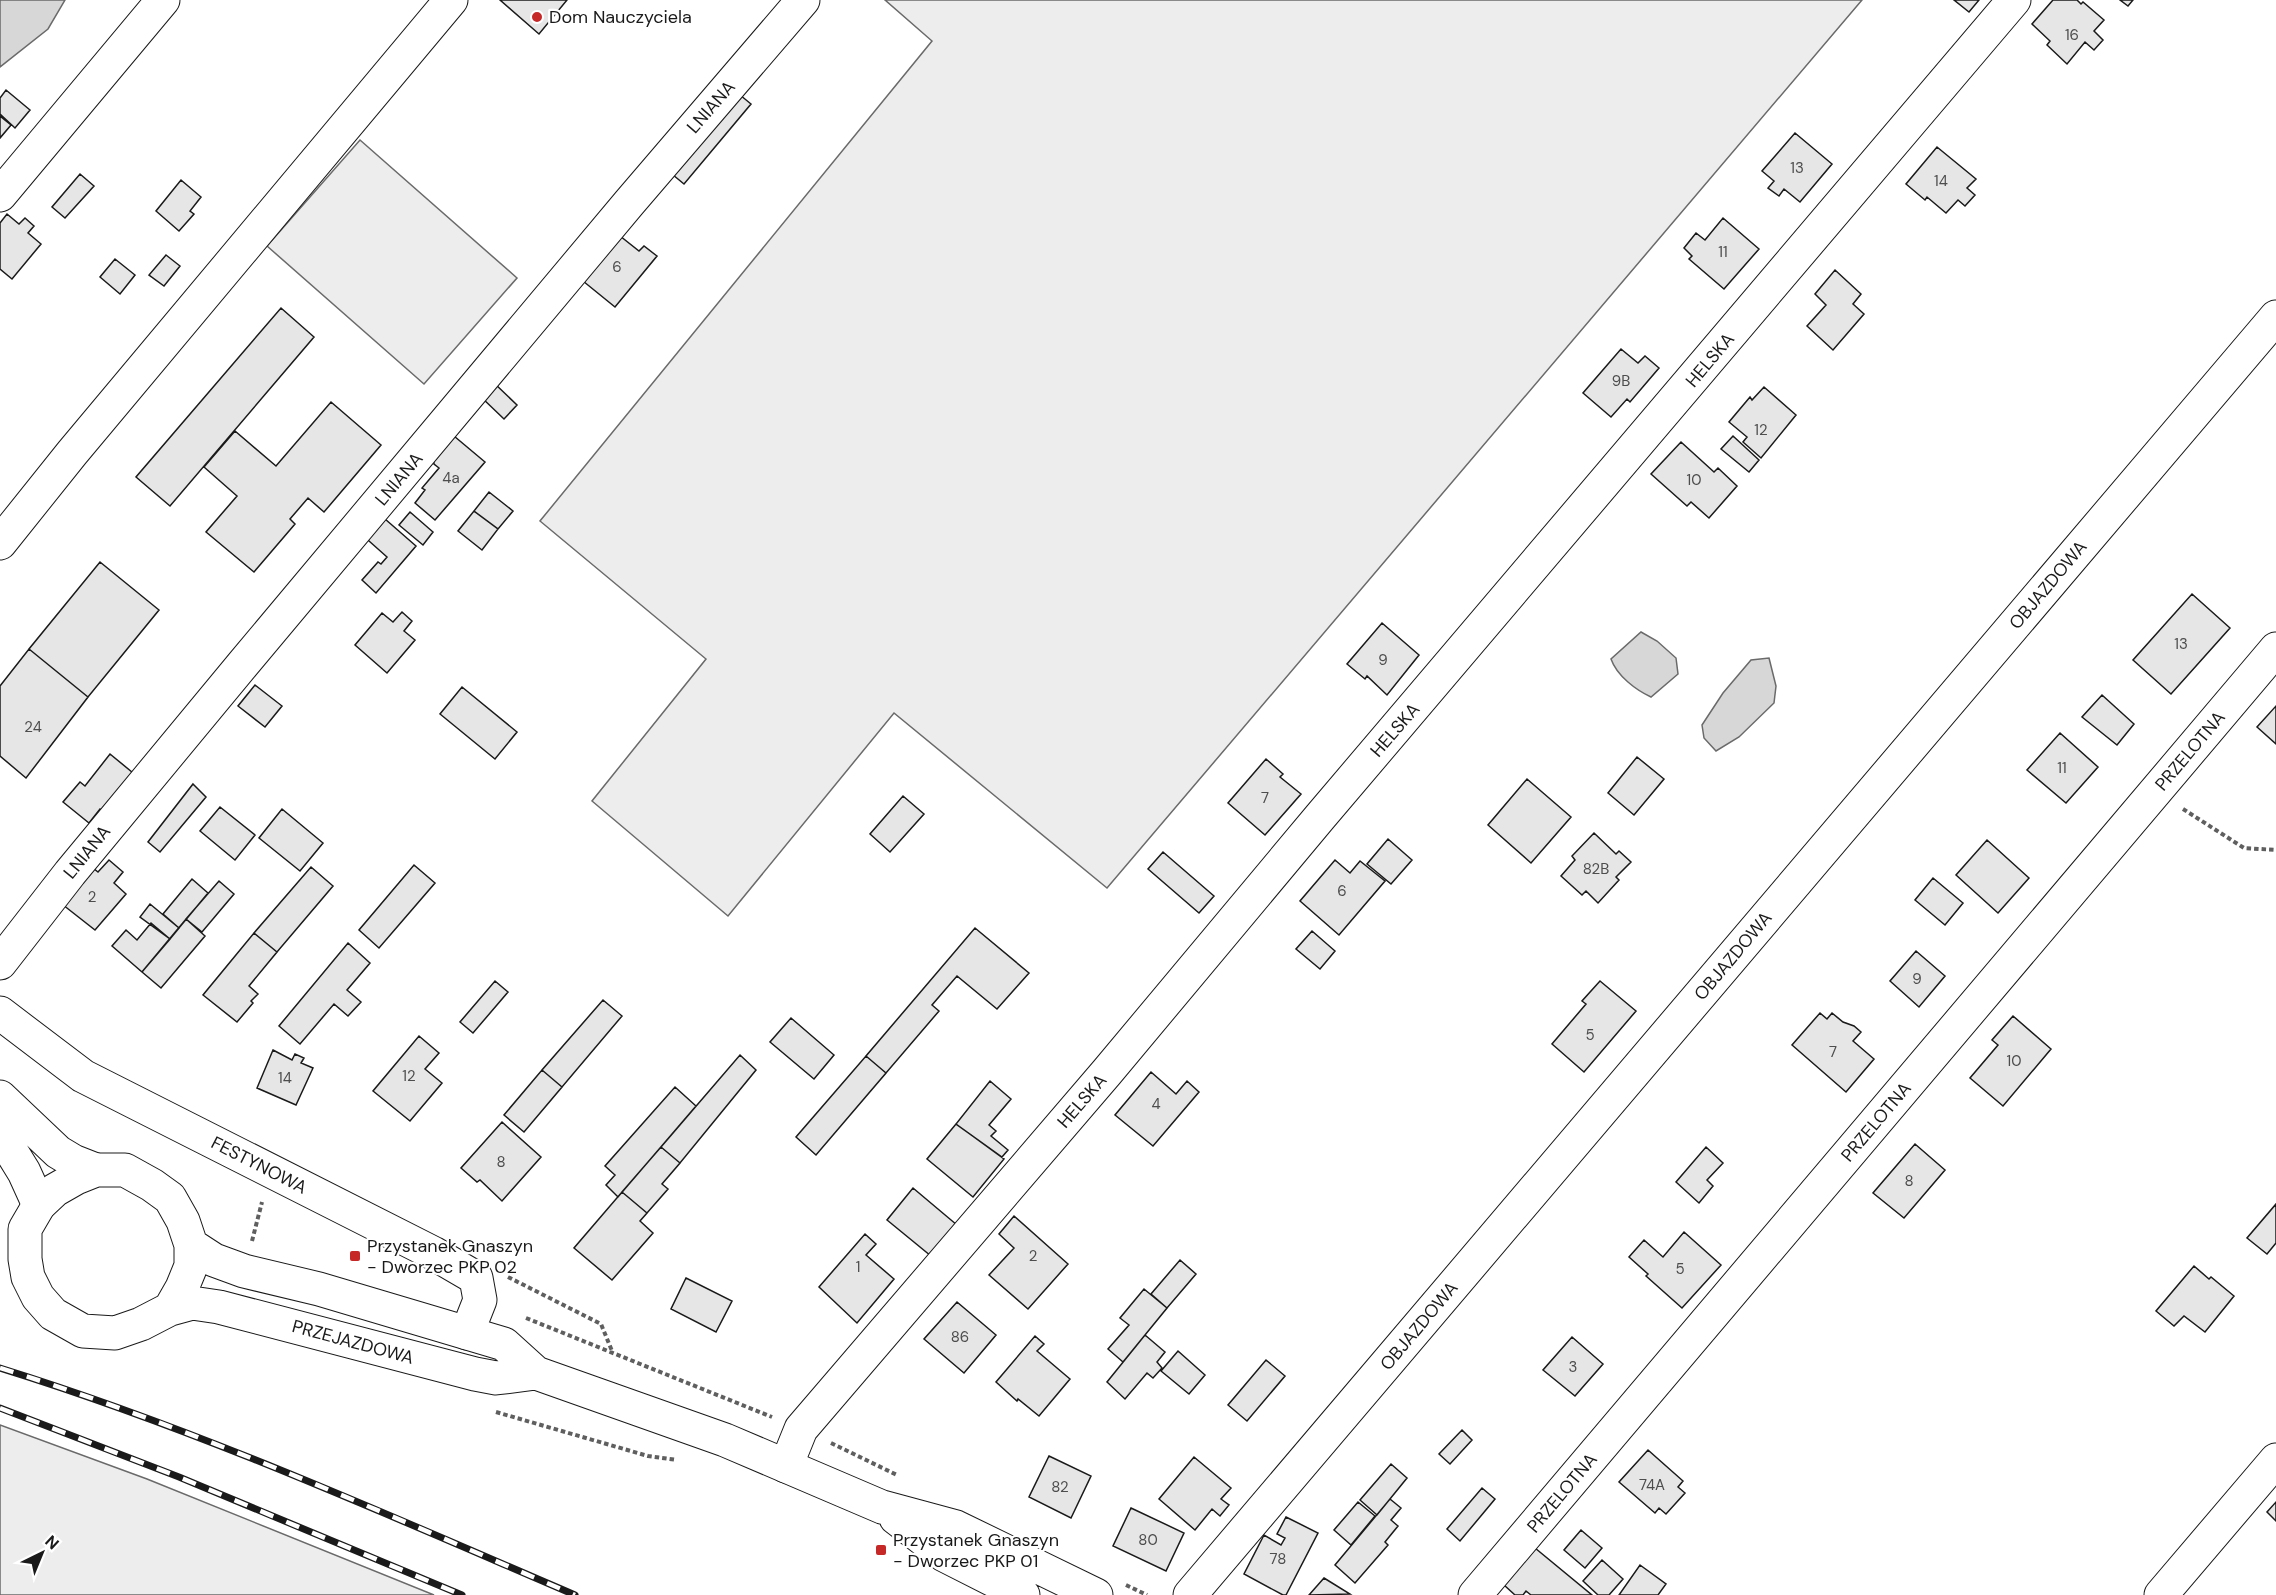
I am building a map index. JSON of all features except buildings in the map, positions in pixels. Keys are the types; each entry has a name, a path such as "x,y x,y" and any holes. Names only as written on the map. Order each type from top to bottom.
{"street":[{"path":"0,195 163,0"},
{"path":"0,543 72,453 451,0"},
{"name":"LNIANA","path":"0,963 70,873 243,664 621,212 803,0"},
{"name":"HELSKA","path":"786,1466 801,1429 2014,0"},
{"name":"OBJAZDOWA","path":"1190,1595 2276,317"},
{"name":"PRZELOTNA","path":"1475,1595 2276,649"},
{"name":"FESTYNOWA","path":"0,1013 83,1076 434,1253 476,1278 480,1299 467,1333"},
{"path":"0,1097 58,1152 96,1170"},
{"path":"0,1133 24,1173 22,1223 28,1277 38,1297 53,1314 83,1331 115,1333 141,1324 170,1309 191,1266 192,1245 183,1221 170,1198 125,1170 96,1170 75,1178 62,1186 22,1223"},
{"name":"PRZEJAZDOWA","path":"192,1245 214,1260 244,1271 319,1289 504,1344 536,1373 725,1440 882,1508 956,1527 1096,1595"},
{"path":"0,1281 38,1297"},
{"name":"PRZEJAZDOWA","path":"170,1309 192,1303 219,1307 496,1378 536,1373"},
{"path":"2161,1595 2276,1460"},
{"name":"PRZEJAZDOWA","path":"882,1508 944,1555 1023,1595"}],"path":[{"path":"2156,792 2244,848 2276,850"},
{"path":"244,1271 264,1196"},
{"path":"492,1411 648,1456 679,1460"}],"shaded area":[{"path":"0,0 65,0 48,29 0,67"},
{"path":"885,0 1862,0 1107,888 894,713 728,916 592,801 706,659 540,521 932,41"},
{"path":"360,140 517,278 424,384 267,246"},
{"path":"1641,632 1657,641 1676,658 1678,674 1651,697 1628,682 1611,659"},
{"path":"1769,658 1776,686 1774,703 1739,737 1716,751 1704,738 1702,725 1723,693 1751,660"},
{"path":"0,1425 147,1479 434,1595 0,1595"}],"railway":[{"path":"0,1368 74,1392 219,1445 575,1595"},
{"path":"0,1408 179,1477 462,1595"}],"place":[{"name":"Dom Nauczyciela","path":"537,17"},
{"name":"Przystanek Gnaszyn - Dworzec PKP 02","path":"355,1256"},
{"name":"Przystanek Gnaszyn - Dworzec PKP 01","path":"881,1550"}]}
